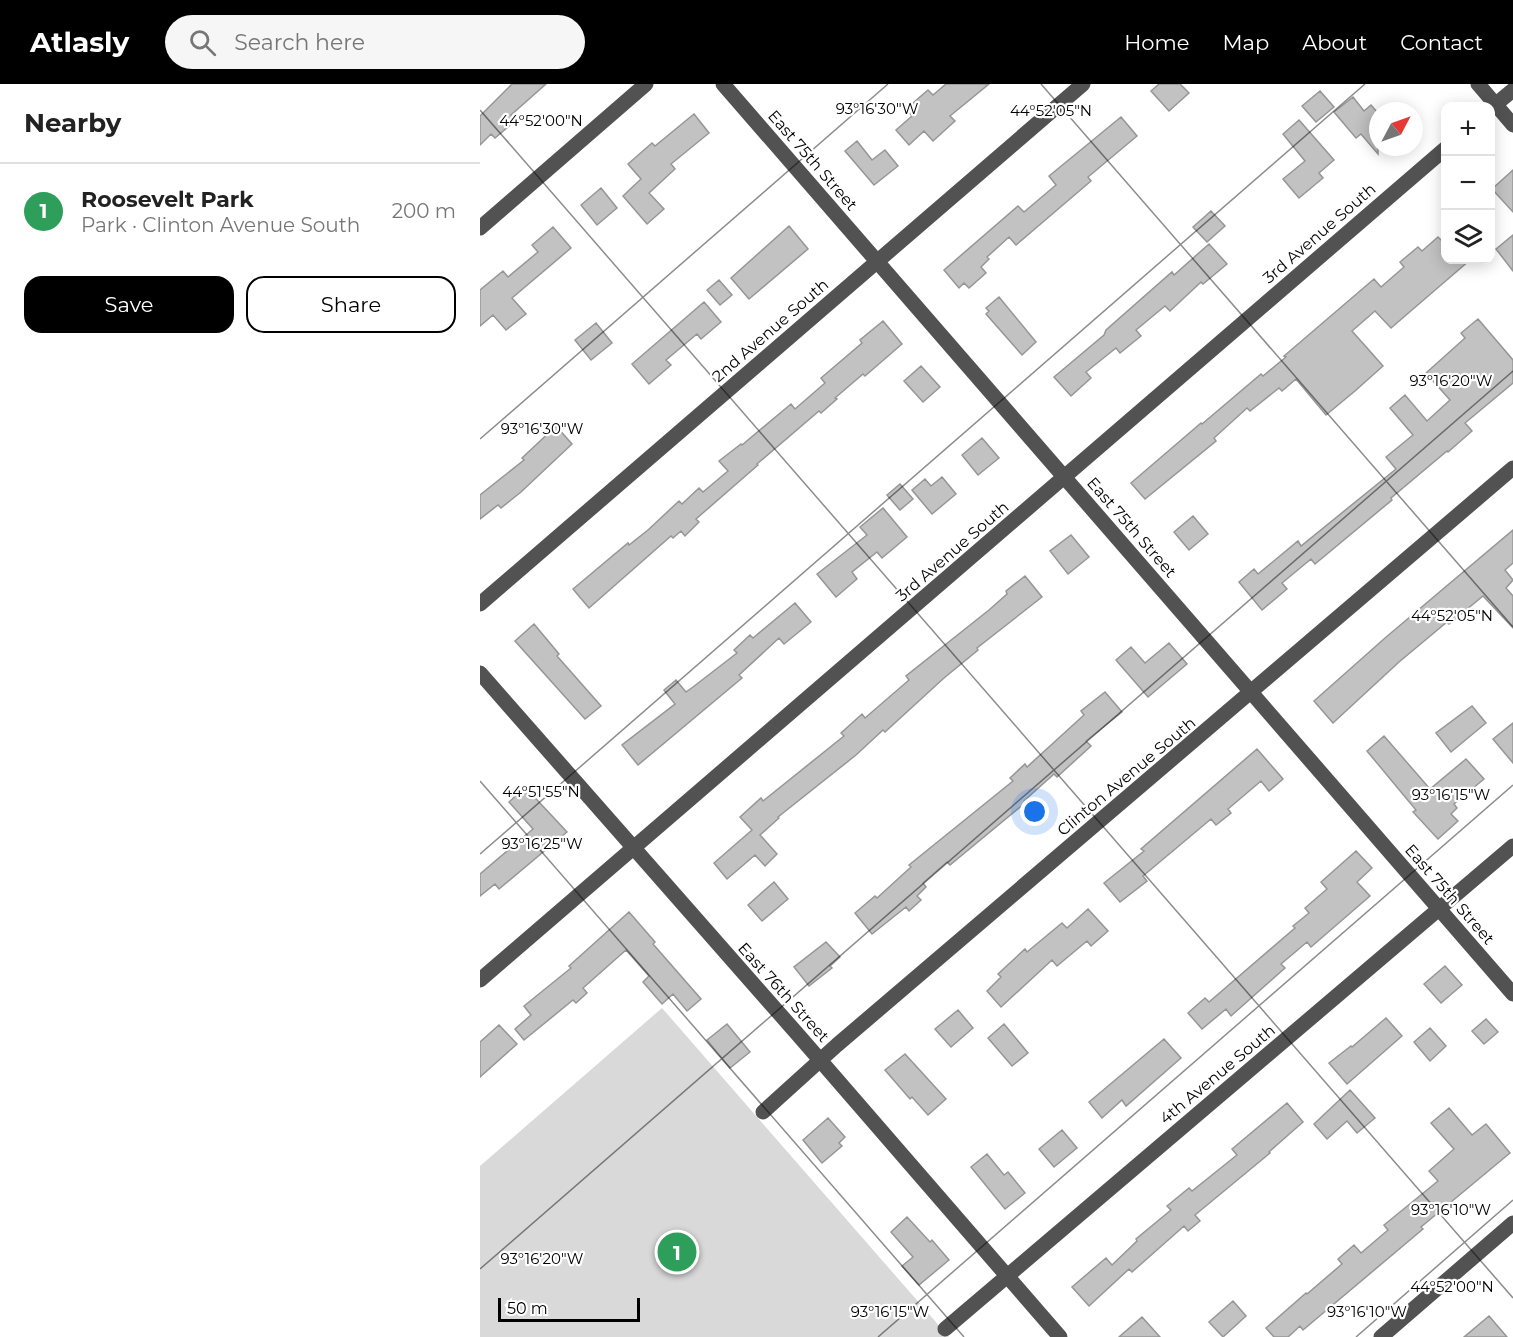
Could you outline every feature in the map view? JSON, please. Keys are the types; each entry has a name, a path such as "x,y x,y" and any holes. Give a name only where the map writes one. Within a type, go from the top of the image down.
{"street":[{"path":"480,228 646,84"},
{"name":"East 75th Street","path":"723,84 1513,994"},
{"name":"2nd Avenue South","path":"480,604 1083,84"},
{"path":"1478,84 1490,102"},
{"path":"1495,105 1513,90"},
{"path":"1495,109 1513,125"},
{"name":"3rd Avenue South","path":"480,980 1441,152"},
{"name":"Clinton Avenue South","path":"763,1112 820,1060 1513,468"},
{"name":"East 76th Street","path":"480,673 1060,1337"},
{"name":"4th Avenue South","path":"945,1329 1513,846"},
{"path":"1381,1337 1513,1223"}],"shaded area":[{"path":"662,1008 949,1337 480,1337 480,1166"}],"building":[{"path":"512,84 546,84 511,115 516,120 495,138 491,134 480,145 480,116"},
{"path":"946,84 989,84 950,116 955,121 933,141 924,131 909,145 896,130 912,116 906,109 928,90 933,95"},
{"path":"1159,84 1180,84 1189,93 1169,111 1151,91"},
{"path":"1320,91 1334,107 1316,122 1302,106"},
{"path":"1353,97 1364,111 1369,107 1369,143 1361,134 1356,138 1334,112"},
{"path":"694,114 709,133 671,164 675,169 649,193 664,209 647,224 623,196 641,179 628,164 652,143 655,146"},
{"path":"1121,117 1137,136 1088,177 1091,181 1016,245 1009,237 987,257 989,259 981,267 986,273 969,288 964,283 959,288 944,270 1018,206 1024,212 1056,185 1049,176"},
{"path":"1299,120 1334,160 1319,173 1323,178 1299,198 1283,179 1305,161 1283,134"},
{"path":"857,141 872,160 885,150 898,166 874,185 845,151"},
{"path":"1513,170 1513,212 1495,192 1495,186"},
{"path":"601,188 617,208 597,225 581,205"},
{"path":"1211,211 1225,226 1207,242 1193,227"},
{"path":"789,226 808,249 749,299 731,278"},
{"path":"553,227 571,248 512,298 526,314 506,330 493,315 480,326 480,290 503,271 508,277 538,252 532,245"},
{"path":"1513,235 1513,271 1496,249"},
{"path":"1438,237 1441,240 1441,264 1465,264 1391,328 1375,311 1352,331 1383,366 1326,415 1296,379 1282,391 1279,388 1250,411 1247,408 1214,438 1216,441 1145,499 1131,483 1261,374 1263,376 1286,357 1284,356 1374,279 1381,287 1404,267 1400,262 1418,247 1422,251"},
{"path":"1209,244 1227,264 1203,284 1201,282 1170,311 1165,306 1136,330 1141,336 1120,353 1116,348 1086,372 1091,378 1071,396 1054,377 1104,335 1106,330 1172,272 1174,275"},
{"path":"719,280 732,295 720,305 707,290"},
{"path":"999,297 1036,342 1022,355 986,314 989,311 986,308"},
{"path":"704,302 721,322 701,339 697,334 666,360 671,365 649,384 632,364"},
{"path":"1478,319 1513,360 1513,383 1465,423 1472,431 1315,564 1311,559 1282,583 1287,589 1262,610 1239,582 1254,569 1258,574 1298,541 1301,546 1396,469 1386,457 1413,435 1390,408 1405,395 1427,421 1450,400 1426,373 1465,338 1461,333"},
{"path":"883,321 902,344 757,464 696,519 699,522 685,536 681,531 673,538 671,536 589,608 573,589 628,543 629,545 648,530 679,501 682,504 699,488 703,492 728,471 719,461 791,404 795,409 825,383 821,378 862,343 860,340"},
{"path":"596,323 612,343 591,360 575,340"},
{"path":"921,366 940,387 923,402 904,381"},
{"path":"556,426 572,444 521,492 501,508 498,505 480,519 480,495 524,460 522,458"},
{"path":"982,438 999,458 978,475 962,455"},
{"path":"942,477 956,494 932,514 912,490 925,479 931,486"},
{"path":"900,484 913,499 900,510 887,495"},
{"path":"883,508 907,537 882,558 877,552 852,572 857,579 836,597 817,574 867,535 860,527"},
{"path":"1193,516 1208,534 1189,550 1174,532"},
{"path":"1513,530 1513,563 1505,570 1513,580 1506,588 1513,596 1513,628 1483,596 1399,662 1333,723 1314,701"},
{"path":"1071,535 1089,557 1068,574 1050,551"},
{"path":"1025,576 1042,597 977,648 978,650 885,732 883,730 856,755 778,817 760,835 777,854 765,866 755,855 727,879 714,863 752,830 740,817 761,798 763,801 844,736 841,733 862,714 865,718 909,680 906,676 989,610 1007,594 1006,591"},
{"path":"795,603 811,622 784,644 779,638 739,675 742,678 638,765 622,745 675,704 664,690 676,680 686,692 737,653 734,650 750,635 753,638"},
{"path":"534,624 559,654 557,656 601,706 585,719 515,641"},
{"path":"1169,643 1187,664 1148,697 1116,660 1131,647 1145,663"},
{"path":"1105,692 1122,712 1086,741 1091,746 1057,777 1054,774 1024,801 1025,803 950,865 947,862 923,883 926,887 917,896 921,900 909,911 906,907 872,934 855,913 875,896 877,898 911,867 909,865 1013,781 1010,778 1025,764 1027,767 1084,715 1081,711"},
{"path":"1472,706 1486,723 1451,752 1436,733"},
{"path":"1513,723 1513,763 1493,739"},
{"path":"1384,736 1430,789 1466,759 1484,779 1454,804 1457,808 1451,814 1458,821 1438,839 1413,812 1416,810 1367,751"},
{"path":"1257,749 1283,779 1269,791 1261,781 1228,809 1231,813 1216,825 1211,819 1143,876 1147,881 1120,902 1104,883 1144,851 1141,849"},
{"path":"525,787 567,832 499,889 495,884 480,896 480,874 533,829 509,802"},
{"path":"1356,851 1372,868 1357,882 1370,896 1311,947 1307,942 1281,964 1285,968 1231,1016 1226,1009 1202,1029 1188,1013 1205,998 1209,1002 1295,928 1293,926 1309,913 1305,908 1327,889 1321,882"},
{"path":"774,882 788,899 762,921 748,905"},
{"path":"1088,909 1108,931 1091,946 1087,941 1057,966 1052,960 1001,1007 987,991 1001,977 998,974 1025,949 1027,952 1062,923 1067,928"},
{"path":"629,912 655,942 653,944 701,999 687,1011 673,994 662,1004 643,982 649,976 626,950 583,988 587,993 576,1003 573,1000 524,1040 515,1029 531,1015 524,1006 571,968 569,966"},
{"path":"826,942 840,957 830,966 832,968 809,986 794,967"},
{"path":"1445,966 1462,985 1441,1003 1424,984"},
{"path":"958,1010 973,1028 951,1047 935,1029"},
{"path":"1386,1018 1402,1036 1347,1084 1329,1063"},
{"path":"1486,1019 1498,1032 1484,1044 1472,1031"},
{"path":"727,1024 750,1052 730,1068 707,1040"},
{"path":"1004,1024 1028,1053 1012,1066 988,1038"},
{"path":"499,1025 517,1044 480,1077 480,1042"},
{"path":"1430,1028 1446,1046 1430,1061 1414,1042"},
{"path":"1164,1039 1181,1058 1126,1106 1122,1100 1102,1118 1089,1102"},
{"path":"905,1054 946,1099 928,1115 912,1097 910,1099 885,1070"},
{"path":"1350,1090 1375,1118 1357,1133 1347,1121 1327,1139 1314,1124"},
{"path":"1287,1103 1303,1122 1270,1153 1195,1215 1200,1221 1188,1231 1184,1226 1132,1272 1129,1269 1089,1306 1072,1287 1106,1258 1112,1265 1137,1241 1136,1239 1171,1210 1167,1206 1189,1188 1192,1191 1237,1155 1232,1149"},
{"path":"1449,1108 1472,1135 1486,1124 1510,1153 1303,1330 1300,1326 1288,1337 1274,1337 1266,1328 1342,1264 1338,1259 1354,1245 1361,1253 1388,1230 1384,1225 1438,1181 1429,1171 1454,1149 1431,1123"},
{"path":"828,1118 845,1137 839,1143 842,1146 822,1163 803,1140"},
{"path":"1062,1130 1077,1148 1054,1167 1039,1149"},
{"path":"987,1154 1004,1175 1008,1172 1025,1193 1005,1209 971,1167"},
{"path":"907,1217 930,1242 932,1240 949,1260 919,1285 902,1266 913,1257 891,1232"},
{"path":"1233,1301 1246,1316 1223,1337 1209,1322"},
{"path":"1489,1316 1507,1337 1464,1337"},
{"path":"1142,1317 1160,1337 1119,1337"}],"place":[{"name":"Roosevelt Park","path":"677,1252"}]}
